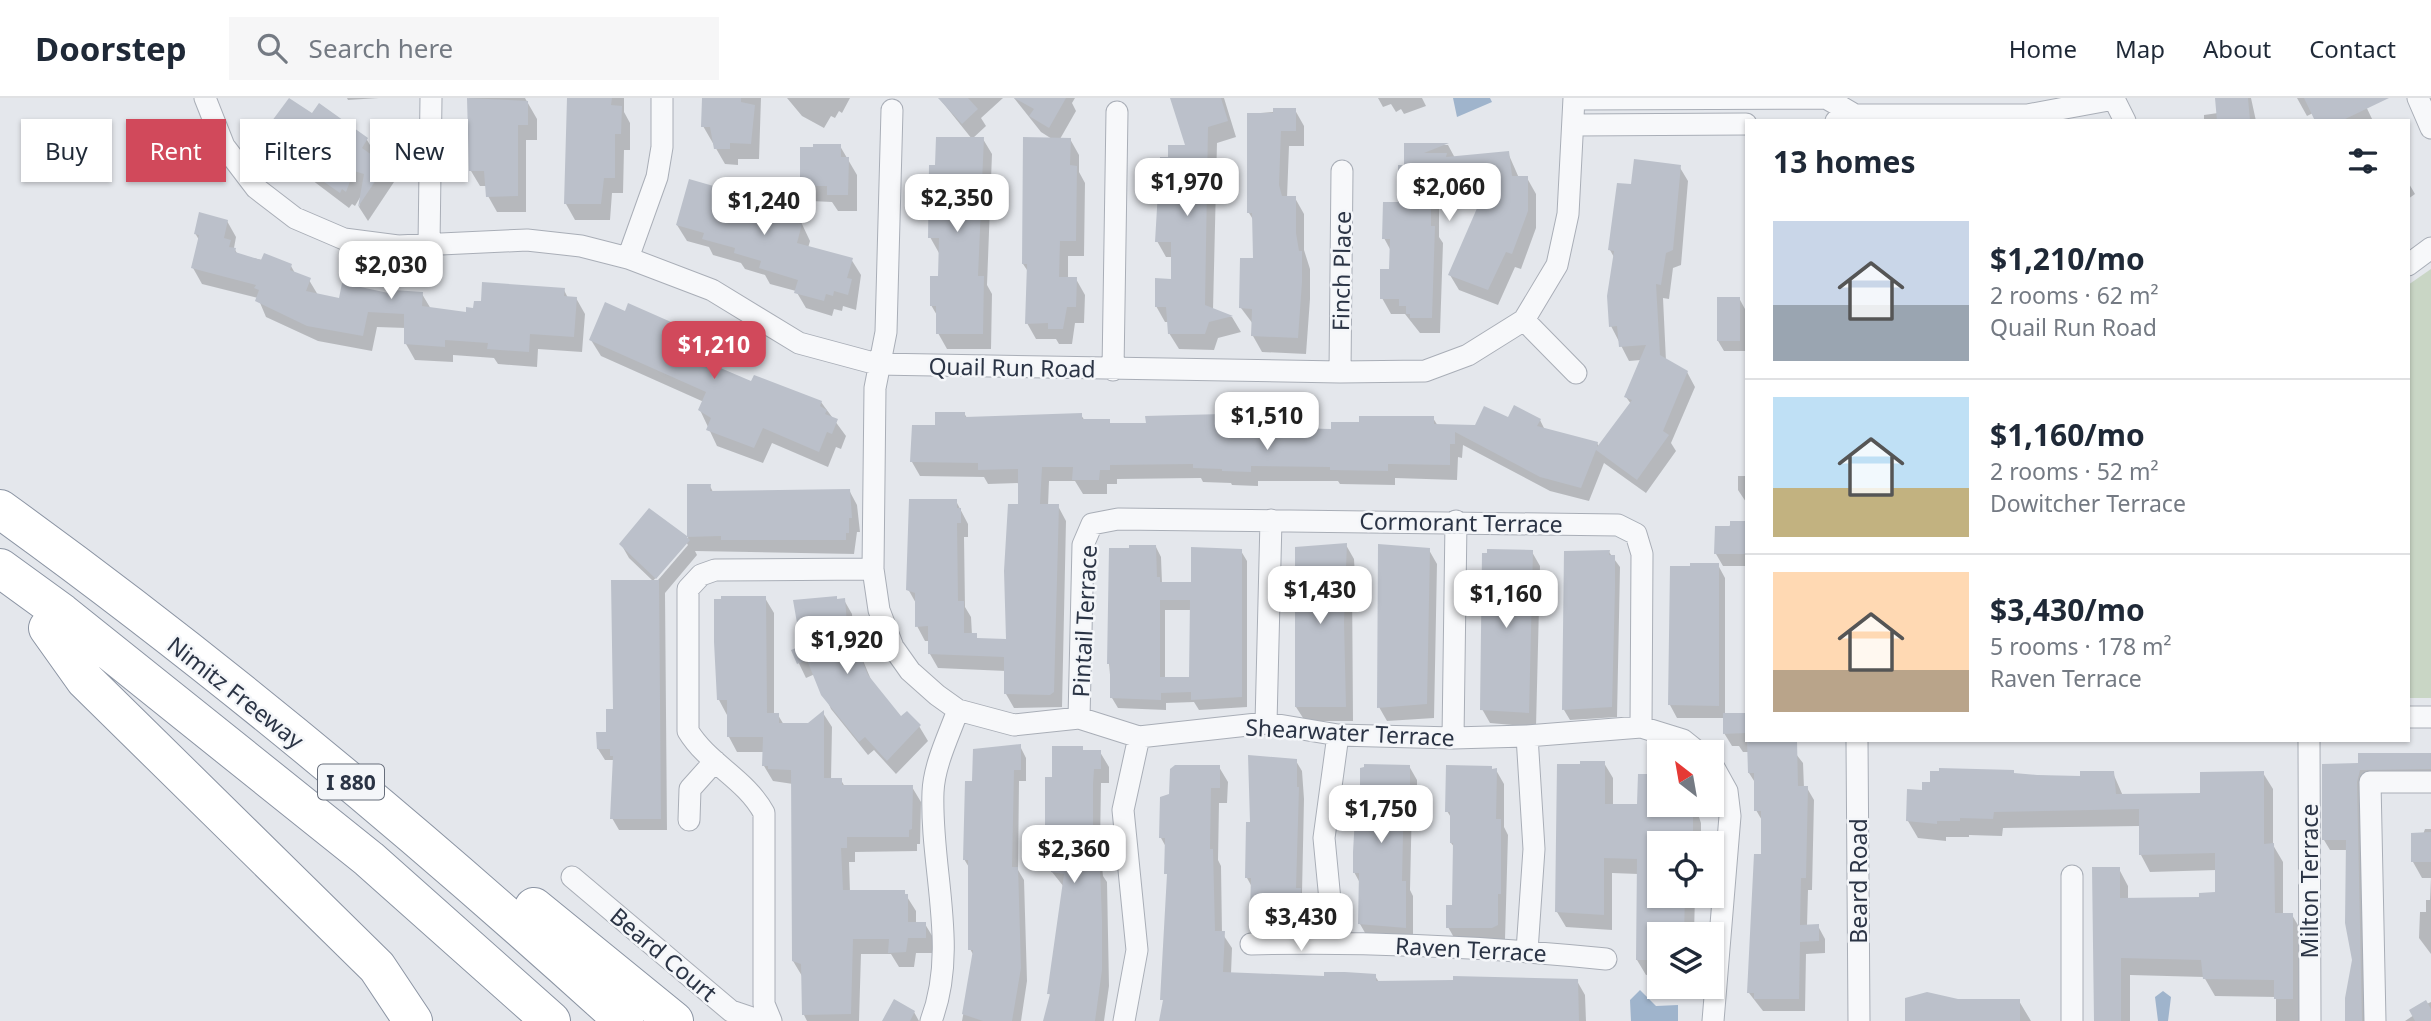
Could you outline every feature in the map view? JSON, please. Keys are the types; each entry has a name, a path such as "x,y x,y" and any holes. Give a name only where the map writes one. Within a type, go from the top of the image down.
{"highway":[{"name":"Nimitz Freeway","path":"0,509 66,557 402,823 624,1021"},
{"name":"I 880","path":"0,568 55,621 522,1021"},
{"name":"I 880","path":"0,594 55,621 369,859 551,1021"},
{"path":"55,621 85,680 377,967 412,1021"},
{"path":"402,823 457,844 674,1021"}],"street":[{"name":"Quail Run Road","path":"205,98 217,132 232,160 256,188 288,213 344,239 379,245 491,241 556,242 628,258 712,290 799,343 877,364 1340,372 1425,371 1468,355 1524,320 1557,265 1568,214 1575,125 1574,99"},
{"path":"429,245 431,98"},
{"path":"628,258 657,177 662,147 662,98"},
{"path":"1574,99 1826,98 1850,114 2027,115 2113,99 2124,119"},
{"path":"2418,98 2431,128"},
{"name":"Shearwater Terrace","path":"892,110 886,332 877,364 873,569 878,610 893,646 910,671 958,710 1014,725 1079,718 1139,737 1266,723 1338,735 1453,738 1527,736 1642,727 1683,740"},
{"path":"1113,370 1117,112"},
{"path":"1575,125 1745,124"},
{"name":"Finch Place","path":"1340,372 1342,171"},
{"path":"2410,264 2431,248"},
{"path":"1524,320 1576,373"},
{"name":"Cormorant Terrace","path":"1092,524 1118,519 1618,525 1636,534 1642,554 1642,727"},
{"path":"1266,723 1271,520"},
{"path":"1453,738 1456,521"},
{"name":"Pintail Terrace","path":"1079,718 1083,545 1092,524"},
{"path":"771,1021 764,1004 764,813 755,795 698,748 688,731 688,589 701,575 715,570 873,569"},
{"path":"932,1021 944,950 935,862 933,789 958,710"},
{"path":"2410,717 2431,717"},
{"path":"1334,942 1324,838 1338,735"},
{"path":"1527,736 1534,849 1527,951"},
{"path":"1124,1021 1137,950 1123,810 1139,737"},
{"name":"Beard Road","path":"1857,742 1858,1021"},
{"name":"Milton Terrace","path":"2309,742 2310,1021"},
{"path":"689,820 690,789 715,761"},
{"path":"2375,1021 2370,782 2431,782"},
{"path":"1713,1021 1730,816 1724,786"},
{"path":"2072,876 2072,1021"},
{"name":"Beard Court","path":"572,877 731,1011 761,1021"},
{"name":"Raven Terrace","path":"1251,944 1334,942 1527,951 1606,959"}],"green space":[{"path":"2431,269 2431,698 2410,698 2410,284"}],"water":[{"path":"1453,98 1490,98 1492,102 1457,117"},
{"path":"1640,990 1656,1006 1678,1005 1678,1021 1631,1021 1630,1000"},
{"path":"2163,991 2171,997 2168,1021 2158,1021 2155,997"}],"building":[{"path":"289,98 312,113 319,103 341,119 273,119"},
{"path":"467,98 528,101 528,125 518,125 518,196 486,197 484,171 469,171"},
{"path":"567,98 612,98 611,105 622,106 621,134 615,134 615,178 604,178 601,204 564,204"},
{"path":"702,98 741,98 741,102 755,105 751,144 730,143 730,149 714,149 710,127 701,127"},
{"path":"938,98 968,98 978,109 962,124"},
{"path":"1014,98 1066,98 1049,128 1029,116 1034,109"},
{"path":"1170,98 1221,98 1228,121 1208,127 1205,305 1233,316 1209,322 1205,334 1168,334 1166,307 1155,307 1155,278 1171,279 1171,242 1155,242 1160,157 1168,157 1168,145 1185,145"},
{"path":"2215,98 2248,98 2250,119 2217,119"},
{"path":"2304,98 2389,98 2345,119 2314,119"},
{"path":"1273,108 1296,108 1296,131 1281,131 1279,185 1282,196 1296,196 1296,233 1299,251 1302,251 1298,338 1251,336 1252,309 1239,308 1240,258 1253,258 1252,213 1247,213 1247,113 1273,113"},
{"path":"356,129 368,138 362,148 370,154 370,182 375,182 358,207 364,174 356,172"},
{"path":"936,137 984,137 978,276 984,276 983,334 936,334 936,306 930,306 930,276 938,276 939,238 928,238 929,165 935,165"},
{"path":"1023,137 1071,138 1070,165 1077,166 1076,241 1060,241 1059,277 1077,277 1076,307 1067,307 1063,329 1048,329 1048,323 1025,324 1027,264 1022,264"},
{"path":"1404,143 1449,143 1424,153 1447,153 1446,157 1509,151 1512,176 1528,176 1528,211 1512,254 1506,252 1488,290 1448,275 1478,206 1478,179 1446,179 1442,191 1431,191 1431,226 1435,226 1432,318 1410,318 1410,314 1406,314 1406,306 1399,306 1399,299 1380,299 1380,269 1389,269 1390,239 1382,239 1383,202 1398,202 1398,165 1404,165"},
{"path":"813,144 841,144 841,157 849,157 848,195 827,195 827,186 800,186 800,147 813,147"},
{"path":"1634,159 1681,165 1673,250 1666,253 1661,285 1656,284 1660,355 1688,371 1663,431 1669,435 1637,480 1596,450 1581,488 1540,477 1455,432 1455,444 1450,444 1450,465 1388,464 1388,471 1251,466 1251,472 1193,468 1193,464 1110,465 1110,470 1100,470 1099,480 1072,480 1073,467 1042,467 1040,504 1059,504 1054,692 1050,695 1004,694 1004,657 928,654 928,626 915,627 915,593 906,590 909,499 957,499 957,508 961,508 961,523 957,523 958,601 964,601 964,633 977,633 977,638 1006,639 1004,571 1008,504 1018,504 1018,469 978,470 978,463 910,462 912,425 935,425 935,412 965,412 965,417 1082,413 1082,419 1110,419 1110,423 1146,423 1145,416 1223,414 1222,422 1264,422 1264,416 1292,416 1293,428 1331,429 1331,422 1359,422 1359,416 1434,416 1434,424 1475,425 1484,406 1508,417 1514,405 1541,419 1537,426 1598,442 1597,447 1632,400 1624,397 1646,345 1619,347 1617,326 1609,327 1607,296 1614,251 1608,250 1617,183 1631,184"},
{"path":"689,179 759,199 760,194 794,203 790,220 802,224 797,243 853,258 847,278 852,279 848,295 834,291 833,296 826,294 824,301 794,293 798,280 759,268 761,261 734,253 735,248 702,239 704,233 676,225"},
{"path":"324,182 350,182 346,192 342,189 340,193"},
{"path":"199,212 228,220 224,238 231,240 229,247 236,248 235,252 261,260 264,253 292,264 290,270 311,278 306,291 339,298 342,283 393,294 393,290 423,292 422,306 466,312 466,307 473,308 474,301 481,301 482,282 565,288 564,296 577,297 574,337 530,334 529,352 487,349 488,343 445,340 445,347 404,344 404,314 368,312 363,336 307,326 255,301 259,290 254,288 256,285 191,268 199,235 194,234"},
{"path":"1717,297 1740,297 1740,341 1717,341"},
{"path":"605,302 625,311 628,303 696,333 692,343 715,356 711,364 751,381 754,375 822,401 820,406 827,410 825,414 838,419 832,434 827,432 819,452 763,428 754,448 706,430 711,418 698,410 706,392 589,340"},
{"path":"687,484 711,484 710,491 850,489 852,518 849,518 849,533 846,533 846,540 721,540 721,536 687,537 690,540 656,579 619,544 649,508 687,536"},
{"path":"1730,521 1745,521 1745,554 1714,554 1715,526 1730,526"},
{"path":"1347,543 1344,622 1346,707 1295,707 1295,547"},
{"path":"1378,544 1430,548 1427,704 1377,708"},
{"path":"1129,545 1156,545 1157,577 1160,577 1160,582 1191,582 1191,547 1242,549 1242,697 1191,700 1191,692 1161,693 1161,700 1110,698 1110,664 1107,664 1109,548 1129,548","holes":["1160,600 1190,600 1189,677 1160,677"]},
{"path":"1487,549 1533,550 1529,713 1480,710 1482,553 1487,553"},
{"path":"1610,550 1609,555 1615,555 1612,707 1562,710 1564,551"},
{"path":"1690,563 1719,563 1719,706 1668,705 1670,566 1690,566"},
{"path":"611,580 659,580 661,819 610,819 613,756 610,756 610,749 597,749 596,732 606,732 606,709 613,709"},
{"path":"721,596 766,596 767,713 779,713 779,723 808,723 824,710 824,778 842,778 842,785 913,785 912,829 909,830 909,837 847,837 847,848 841,848 843,890 905,890 905,894 908,894 908,922 926,922 926,938 908,938 906,952 888,953 889,939 853,939 851,1014 802,1015 801,964 792,961 791,770 768,769 768,766 762,766 763,737 727,737 727,700 717,700 714,642 714,599 721,599"},
{"path":"837,596 837,599 845,598 847,624 868,675 901,716 907,711 921,725 887,761 865,737 859,742 821,695 807,660 797,664 791,650 801,646 793,600"},
{"path":"1723,713 1745,713 1745,733 1723,734"},
{"path":"1747,742 1797,742 1798,786 1808,786 1806,878 1801,878 1800,925 1819,924 1819,941 1800,942 1799,999 1754,999 1754,993 1747,993 1754,854 1761,854 1761,811 1754,811 1754,773 1748,773"},
{"path":"1021,744 1021,770 1014,770 1012,867 1018,867 1021,968 1012,1021 983,1021 962,1014 973,950 968,950 968,860 963,860 965,781 972,781 973,749"},
{"path":"1052,746 1083,746 1083,750 1101,750 1101,769 1094,769 1093,784 1093,836 1096,836 1096,866 1100,866 1102,920 1102,970 1095,1021 1043,1021 1050,994 1047,994 1064,874 1051,872 1051,856 1045,856 1045,777 1052,777"},
{"path":"2358,753 2431,753 2431,769 2360,770 2357,782 2362,1021 2345,1021 2345,998 2352,960 2345,923 2346,840 2322,840 2322,764 2358,763"},
{"path":"1248,755 1297,759 1299,787 1296,888 1301,888 1300,909 1297,911 1250,912 1251,878 1245,878 1246,822 1250,822"},
{"path":"1580,761 1605,761 1605,804 1637,804 1638,774 1647,774 1647,817 1693,817 1693,831 1647,831 1647,908 1685,908 1684,922 1647,922 1647,960 1636,960 1637,859 1604,858 1604,915 1555,912 1557,764 1580,764"},
{"path":"1364,764 1410,765 1410,788 1404,788 1402,881 1406,881 1406,928 1358,924 1359,873 1353,873 1353,852 1356,799 1360,799 1360,768 1364,767"},
{"path":"1175,765 1220,765 1220,788 1211,788 1210,849 1213,849 1215,931 1225,931 1223,972 1324,976 1324,972 1345,972 1376,974 1376,981 1453,980 1453,976 1578,979 1579,1021 1159,1021 1163,1000 1160,1000 1167,874 1164,874 1165,838 1159,838 1160,797 1169,794 1170,769"},
{"path":"1446,765 1497,768 1496,819 1501,819 1501,894 1498,894 1498,925 1492,928 1446,928 1446,905 1452,905 1453,843 1450,843 1450,812 1445,812"},
{"path":"1939,768 2014,770 2014,773 2080,776 2080,771 2114,771 2116,794 2200,793 2200,772 2264,771 2264,844 2274,843 2275,913 2293,913 2293,999 2274,999 2274,980 2203,979 2201,960 2121,958 2121,1021 2094,1021 2092,867 2120,867 2120,898 2199,897 2199,893 2215,892 2215,853 2139,855 2139,809 1994,812 1993,819 1960,818 1960,821 1937,821 1937,824 1906,821 1907,789 1922,790 1922,782 1930,782 1930,771 1939,771"},
{"path":"2431,832 2431,862 2411,862 2411,833"},
{"path":"1927,992 1958,999 2020,999 2020,1021 1905,1021 1905,998"},
{"path":"894,999 915,1011 910,1021 882,1021"},
{"path":"2426,1000 2431,1009 2431,1021 2415,1021 2409,1010"}]}
